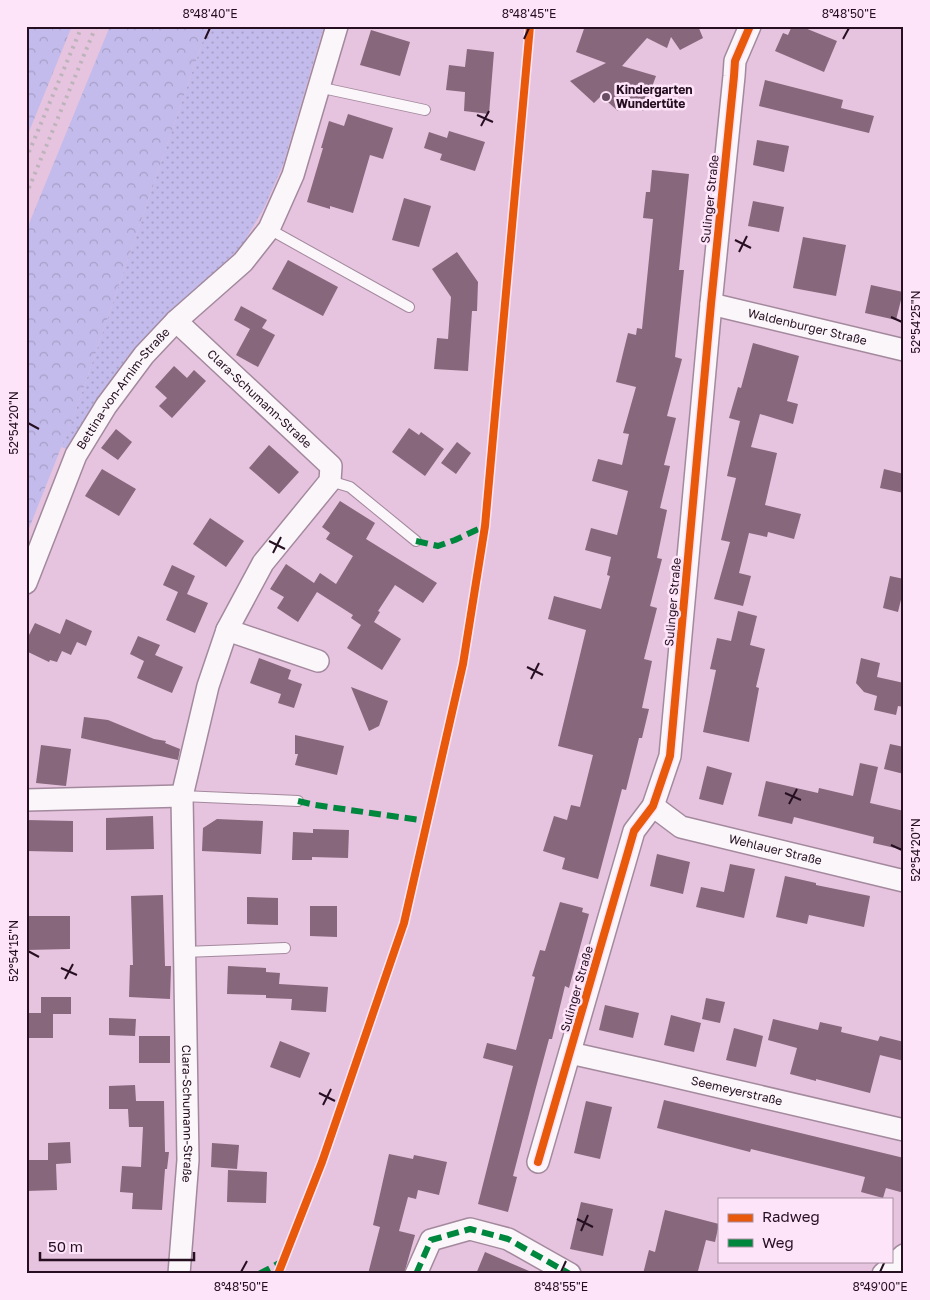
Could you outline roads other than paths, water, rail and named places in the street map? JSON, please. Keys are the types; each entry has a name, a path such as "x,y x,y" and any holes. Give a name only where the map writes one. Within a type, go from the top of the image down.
{"street":[{"name":"Bettina-von-Arnim-Straße","path":"26,583 76,456 106,406 144,355 176,321 244,262 269,229 293,175 337,26"},
{"name":"Sulinger Straße","path":"538,1162 634,831 653,806 670,756 735,61 750,26"},
{"name":"Waldenburger Straße","path":"711,304 904,350"},
{"name":"Clara-Schumann-Straße","path":"176,321 331,466 330,481 263,563 227,630 208,686 182,796 188,1160 179,1274"},
{"path":"227,630 318,661"},
{"path":"26,800 182,796"},
{"name":"Wehlauer Straße","path":"653,806 681,827 904,881"},
{"name":"Seemeyerstraße","path":"570,1054 904,1130"},
{"path":"416,1274 431,1240 470,1229 508,1239 570,1274"},
{"path":"883,1274 904,1255"}],"lane":[{"path":"318,87 425,110"},
{"path":"269,229 409,307"},
{"path":"330,481 350,487 416,541"},
{"path":"182,796 298,801"},
{"path":"184,952 285,948"}],"railway":[{"path":"26,159 82,26"},
{"path":"26,195 96,26"}],"place":[{"name":"Kindergarten Wundertüte","path":"606,97"}]}
